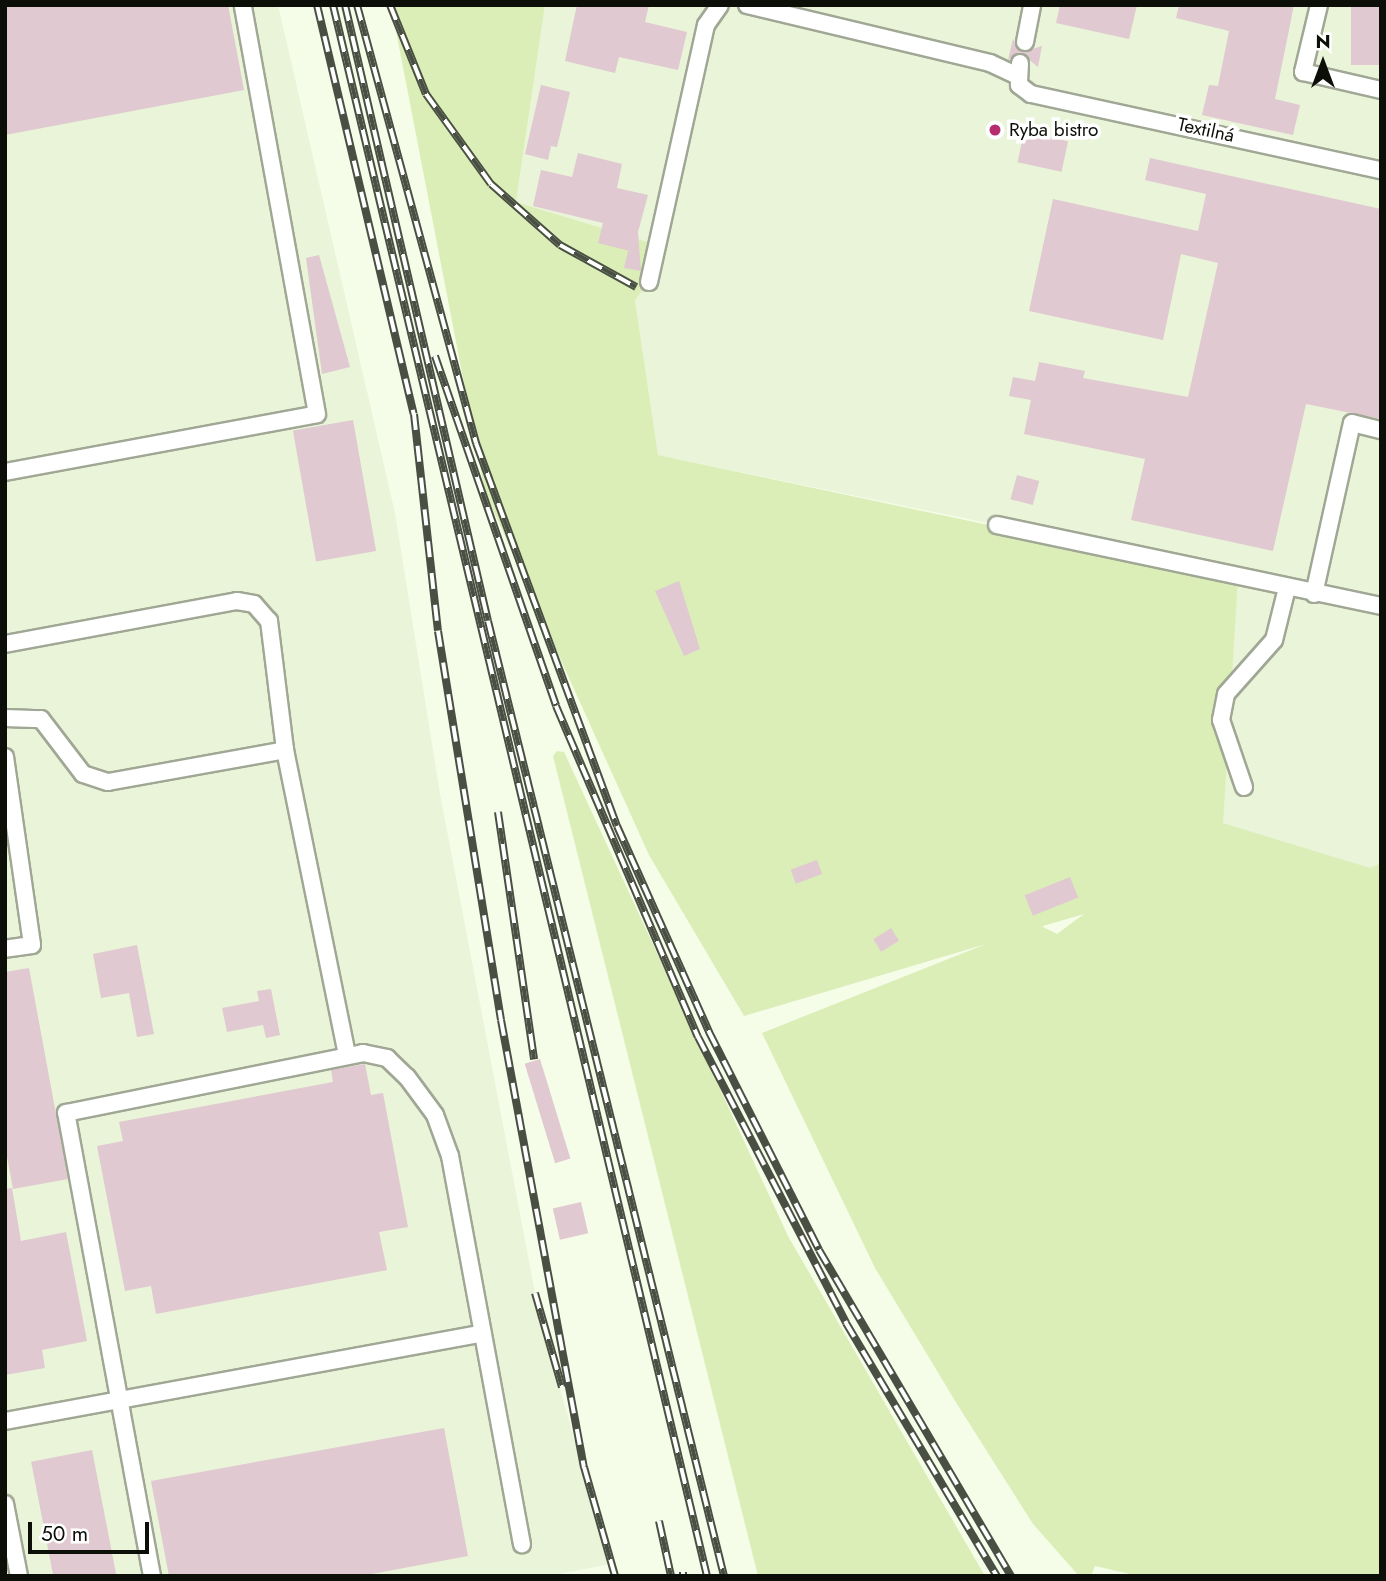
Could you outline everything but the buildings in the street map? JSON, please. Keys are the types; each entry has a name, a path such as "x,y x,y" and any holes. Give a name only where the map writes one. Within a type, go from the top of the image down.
{"lane":[{"path":"5,472 317,414 243,5"},
{"path":"649,282 706,25 720,5"},
{"name":"Textilná","path":"747,5 1018,69 1031,94 1381,170"},
{"path":"1025,42 1032,5"},
{"path":"1319,5 1303,72 1381,90"},
{"path":"1314,594 1352,423 1381,430"},
{"path":"997,525 1381,606"},
{"path":"1244,787 1221,720 1226,694 1273,640 1287,588"},
{"path":"5,643 237,601 254,604 269,621 275,642 285,750 347,1055"},
{"path":"5,718 41,719 83,774 108,782 285,750"},
{"path":"5,757 32,945 5,949"},
{"path":"152,1576 66,1113 347,1055 387,1058 435,1115 450,1156 480,1334 522,1544"},
{"path":"5,1421 480,1334"},
{"path":"5,1503 19,1576"}],"shaded area":[{"path":"5,5 278,5 395,513 440,794 540,1319 610,1564 549,1576 5,1576"},
{"path":"545,5 1381,5 1381,908 1220,873 997,525 658,455 635,300 649,282 516,202"}],"green space":[{"path":"391,5 545,5 516,202 657,245 649,282 635,300 658,455 1238,578 1223,823 1370,868 1381,863 1381,1576 1139,1576 1095,1566 1091,1576 1079,1576 1033,1524 875,1268 762,1033 986,944 744,1016 649,855 485,492","holes":["1084,914 1057,934 1043,926"]},
{"path":"557,751 564,752 788,1236 985,1576 758,1576 553,756"}],"railway":[{"path":"317,5 414,414 438,631 501,1020 584,1467 615,1576"},
{"path":"333,5 707,1576"},
{"path":"345,5 488,621 724,1576"},
{"path":"357,5 476,443 617,826 709,1032 819,1250 1011,1576"},
{"path":"390,5 426,94 491,184 560,245 636,287"},
{"path":"435,356 556,706 698,1037 846,1323 997,1576"},
{"path":"498,812 534,1059"},
{"path":"535,1293 562,1387"},
{"path":"659,1521 671,1576"}],"place":[{"name":"Ryba bistro","path":"995,130"}]}
